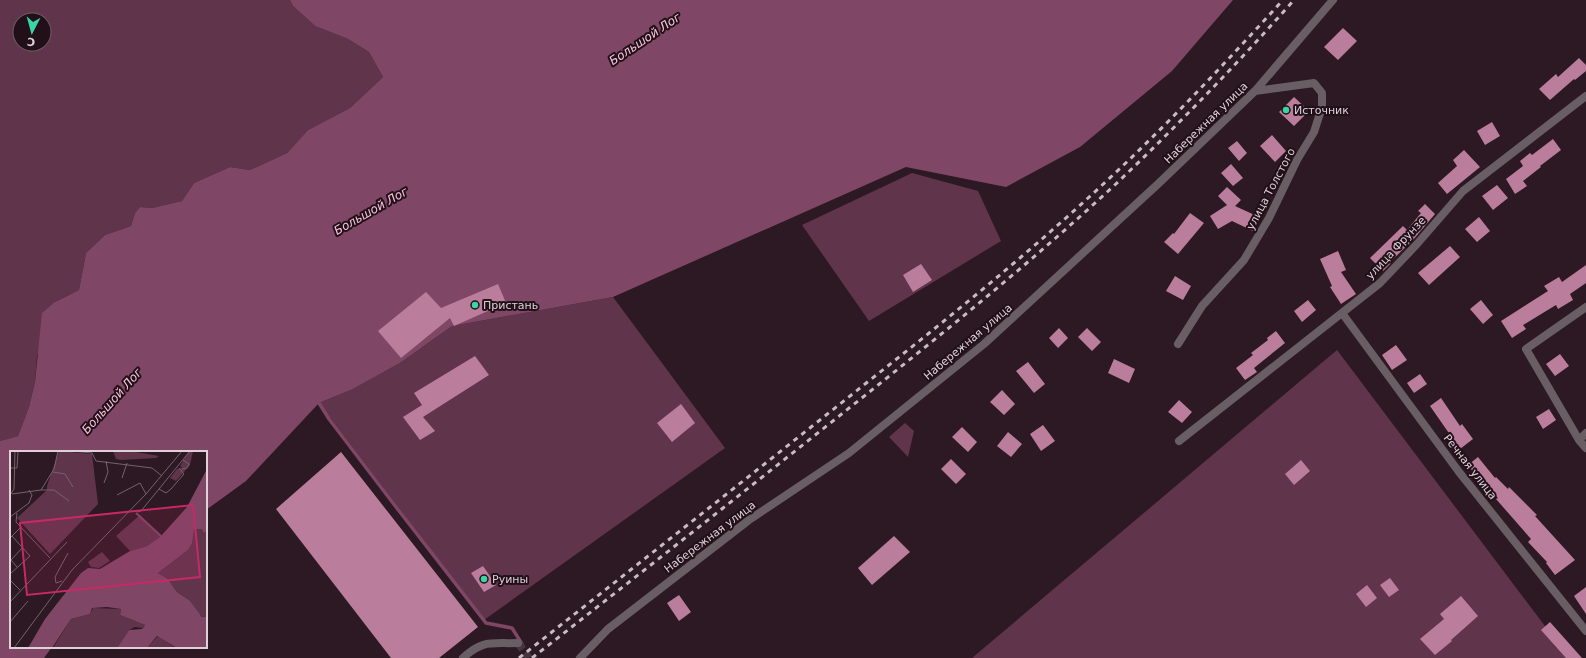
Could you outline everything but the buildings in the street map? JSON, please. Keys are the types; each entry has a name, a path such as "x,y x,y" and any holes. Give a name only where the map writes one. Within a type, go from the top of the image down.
{"street":[{"name":"Набережная улица","path":"580,658 608,629 749,520 849,453 984,344 1158,184 1256,91 1333,0"},
{"name":"улица Толстого","path":"1178,344 1202,306 1244,260 1269,218 1297,160 1314,132 1322,107 1322,92 1314,83 1256,91"},
{"name":"улица Фрунзе","path":"1179,441 1380,283 1417,244 1463,191 1586,96"},
{"path":"1586,307 1526,349 1579,440 1586,448"},
{"name":"Речная улица","path":"1342,313 1459,472 1583,620 1586,631"},
{"path":"1579,440 1586,433"},
{"path":"463,658 474,648 486,644 518,644"}],"shaded area":[{"path":"0,0 290,0 293,6 315,26 348,39 369,52 383,77 350,108 308,130 287,153 250,170 230,167 194,183 182,201 152,208 140,207 135,213 131,226 105,235 86,253 79,290 55,302 37,356 35,382 29,407 18,436 0,441"},
{"path":"912,173 978,191 1001,241 869,321 802,225"},
{"path":"613,297 725,448 484,620 319,403 353,389 400,363 452,326"},
{"path":"1337,350 1569,658 972,658"},
{"path":"905,423 914,431 908,457 889,437"}],"water":[{"name":"Большой Лог","path":"290,0 1233,0 1172,71 1080,147 1006,187 906,167 613,297 452,326 400,363 353,389 319,403 246,481 207,509 207,451 10,451 10,648 51,648 44,658 0,658 0,441 18,436 29,407 35,382 42,313 55,302 79,290 86,253 105,235 131,226 135,213 140,207 152,208 182,201 194,183 230,167 250,170 287,153 308,130 350,108 383,77 369,52 348,39 315,26 293,6"}],"waterway":[{"path":"319,403 329,419 486,623 512,628 522,644"}],"tunnel":[{"path":"518,643 529,658"}],"railway":[{"path":"519,658 897,359 1022,256 1113,175 1179,111 1283,0"},
{"path":"532,658 891,374 1055,239 1087,211 1163,138 1230,70 1294,0"}],"place":[{"name":"Источник","path":"1286,110"},
{"name":"Пристань","path":"475,305"},
{"name":"Руины","path":"484,579"}]}
